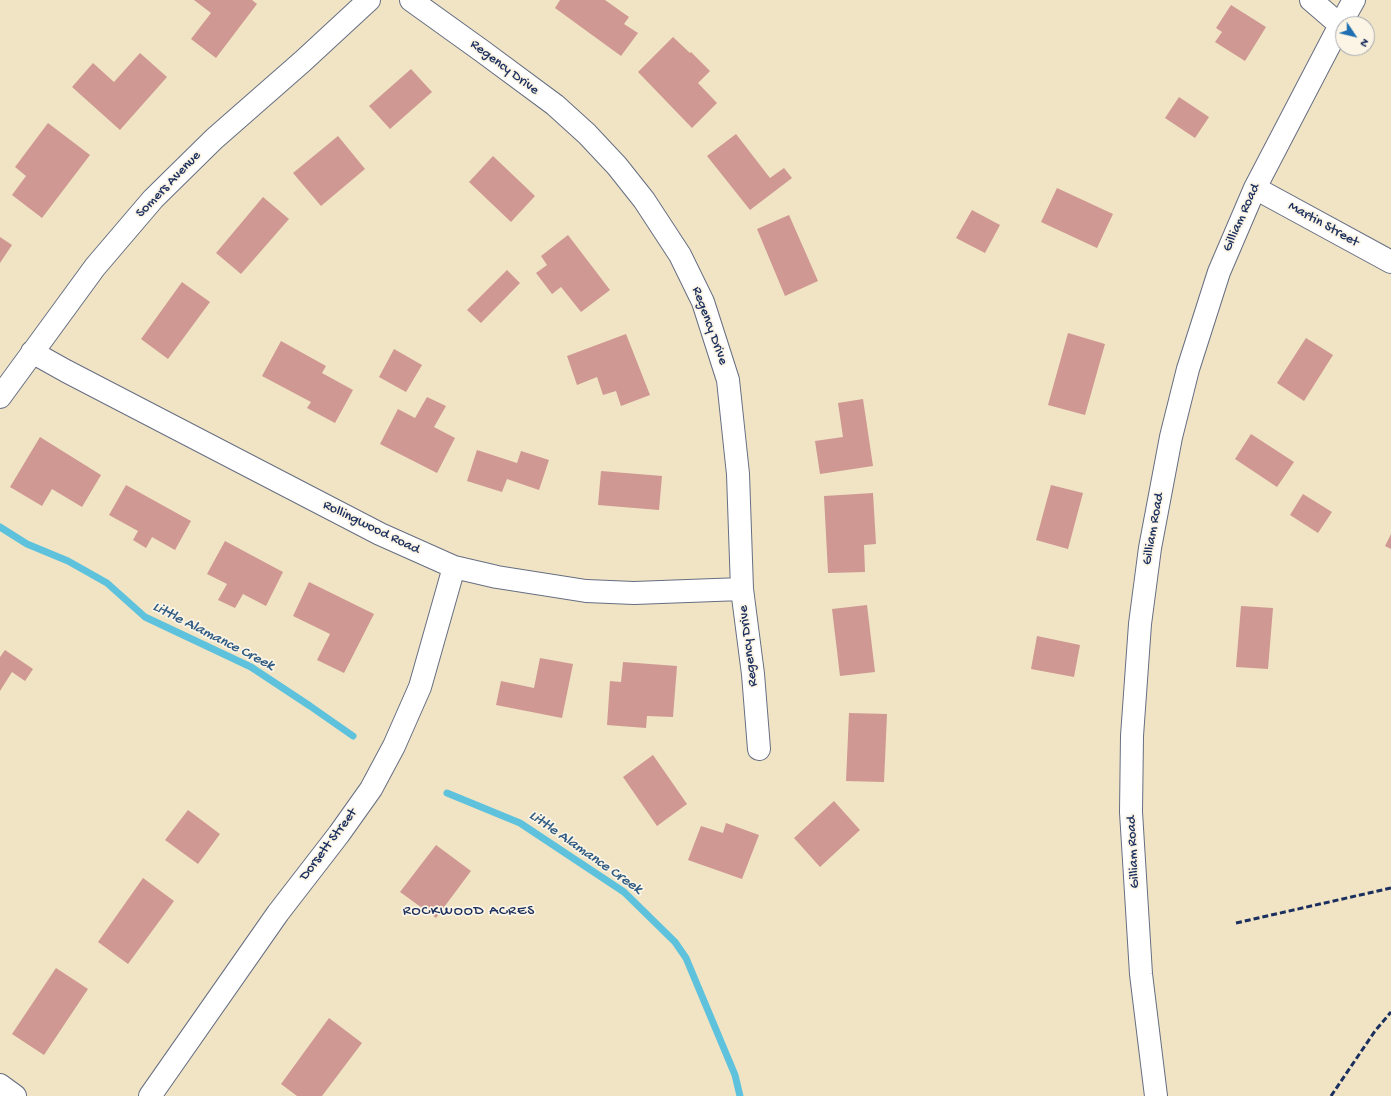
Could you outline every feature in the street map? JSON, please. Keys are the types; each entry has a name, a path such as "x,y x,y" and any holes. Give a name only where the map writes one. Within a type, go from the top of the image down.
{"street":[{"name":"Somers Avenue","path":"0,397 95,267 153,199 214,140 303,61 368,0"},
{"name":"Regency Drive","path":"410,0 555,105 587,134 617,166 644,200 680,255 703,302 728,380 738,474 742,589 753,674 758,749"},
{"path":"1311,0 1335,21"},
{"name":"Gilliam Road","path":"1345,16 1354,0"},
{"name":"Gilliam Road","path":"1156,1096 1141,974 1131,812 1132,736 1140,624 1150,548 1171,437 1188,369 1219,272 1255,188 1335,35"},
{"name":"Martin Street","path":"1255,188 1391,262"},
{"name":"Rollingwood Road","path":"32,352 73,375 380,534 454,567 497,577 586,591 634,593 742,589"},
{"name":"Dorsett Street","path":"150,1096 278,913 339,834 371,789 394,746 420,686 454,567"},
{"path":"0,1086 15,1096"}],"building":[{"path":"194,0 252,0 257,4 216,58 191,39 211,13"},
{"path":"560,0 605,0 629,17 624,24 638,33 621,56 555,8"},
{"path":"1231,5 1266,27 1245,61 1215,42 1222,32 1216,28"},
{"path":"673,37 710,71 698,83 717,103 692,128 638,72"},
{"path":"140,53 167,77 120,130 72,87 93,63 114,82"},
{"path":"411,69 432,92 390,129 369,106"},
{"path":"1179,97 1209,117 1195,138 1165,118"},
{"path":"48,123 90,155 42,218 12,195 26,176 15,167"},
{"path":"736,134 770,178 784,168 792,178 750,210 707,156"},
{"path":"338,136 365,169 321,206 293,173"},
{"path":"493,156 535,196 511,222 469,182"},
{"path":"1057,188 1113,214 1097,248 1041,222"},
{"path":"263,197 289,219 241,274 216,253"},
{"path":"972,210 1000,225 985,253 956,238"},
{"path":"789,215 818,281 785,296 757,229"},
{"path":"568,235 610,290 581,312 561,287 552,294 536,273 547,265 541,256"},
{"path":"0,237 12,245 0,263"},
{"path":"507,270 520,283 481,323 467,310"},
{"path":"182,282 210,302 168,359 141,339"},
{"path":"1068,333 1105,344 1085,415 1048,405"},
{"path":"626,334 650,395 621,406 616,391 603,395 597,377 577,385 567,356"},
{"path":"1306,338 1333,355 1304,401 1277,383"},
{"path":"281,341 326,366 322,373 353,390 335,423 307,408 311,402 262,376"},
{"path":"394,349 422,365 406,392 379,377"},
{"path":"427,397 446,406 434,427 455,438 437,473 380,444 398,409 415,418"},
{"path":"863,399 873,466 820,474 815,441 843,437 838,403"},
{"path":"1251,434 1294,462 1277,487 1235,459"},
{"path":"40,437 101,475 82,507 52,489 42,506 10,487"},
{"path":"477,450 517,463 521,451 549,460 539,490 507,479 502,492 467,481"},
{"path":"601,471 662,476 659,510 598,505"},
{"path":"126,485 191,521 175,550 152,537 146,548 133,540 138,531 109,515"},
{"path":"1051,485 1083,493 1068,549 1036,540"},
{"path":"873,493 876,544 864,545 865,572 828,573 824,496"},
{"path":"1303,494 1332,512 1318,533 1290,515"},
{"path":"1391,534 1391,549 1385,546"},
{"path":"225,541 283,572 266,606 243,594 235,608 218,600 227,584 207,574"},
{"path":"309,582 374,614 344,673 317,660 330,634 293,616"},
{"path":"867,605 875,672 840,676 832,609"},
{"path":"1241,606 1273,608 1268,669 1236,667"},
{"path":"1037,636 1080,645 1074,677 1031,669"},
{"path":"5,650 33,669 25,681 12,672 0,691 0,657"},
{"path":"540,658 573,664 562,718 496,705 501,681 534,688"},
{"path":"623,662 677,666 673,717 647,716 646,728 607,725 610,681 621,682"},
{"path":"849,713 887,714 884,782 846,781"},
{"path":"653,755 687,804 657,826 623,777"},
{"path":"834,801 860,830 820,867 794,838"},
{"path":"188,810 220,834 198,864 165,840"},
{"path":"726,823 759,835 742,879 688,860 701,826 723,833"},
{"path":"436,845 471,871 436,918 400,892"},
{"path":"143,878 174,901 128,964 98,942"},
{"path":"56,968 88,989 44,1055 12,1034"},
{"path":"329,1018 362,1043 322,1096 297,1096 281,1084"}],"waterway":[{"name":"Little Alamance Creek","path":"0,527 27,544 68,561 107,583 145,617 251,667 353,736"},
{"name":"Little Alamance Creek","path":"447,793 520,823 624,892 675,942 686,958 735,1075 740,1096"}],"railway":[{"path":"1236,923 1391,888"},
{"path":"1331,1096 1375,1031 1391,1012"}],"district":[{"name":"ROCKWOOD ACRES","path":"469,912"}]}
